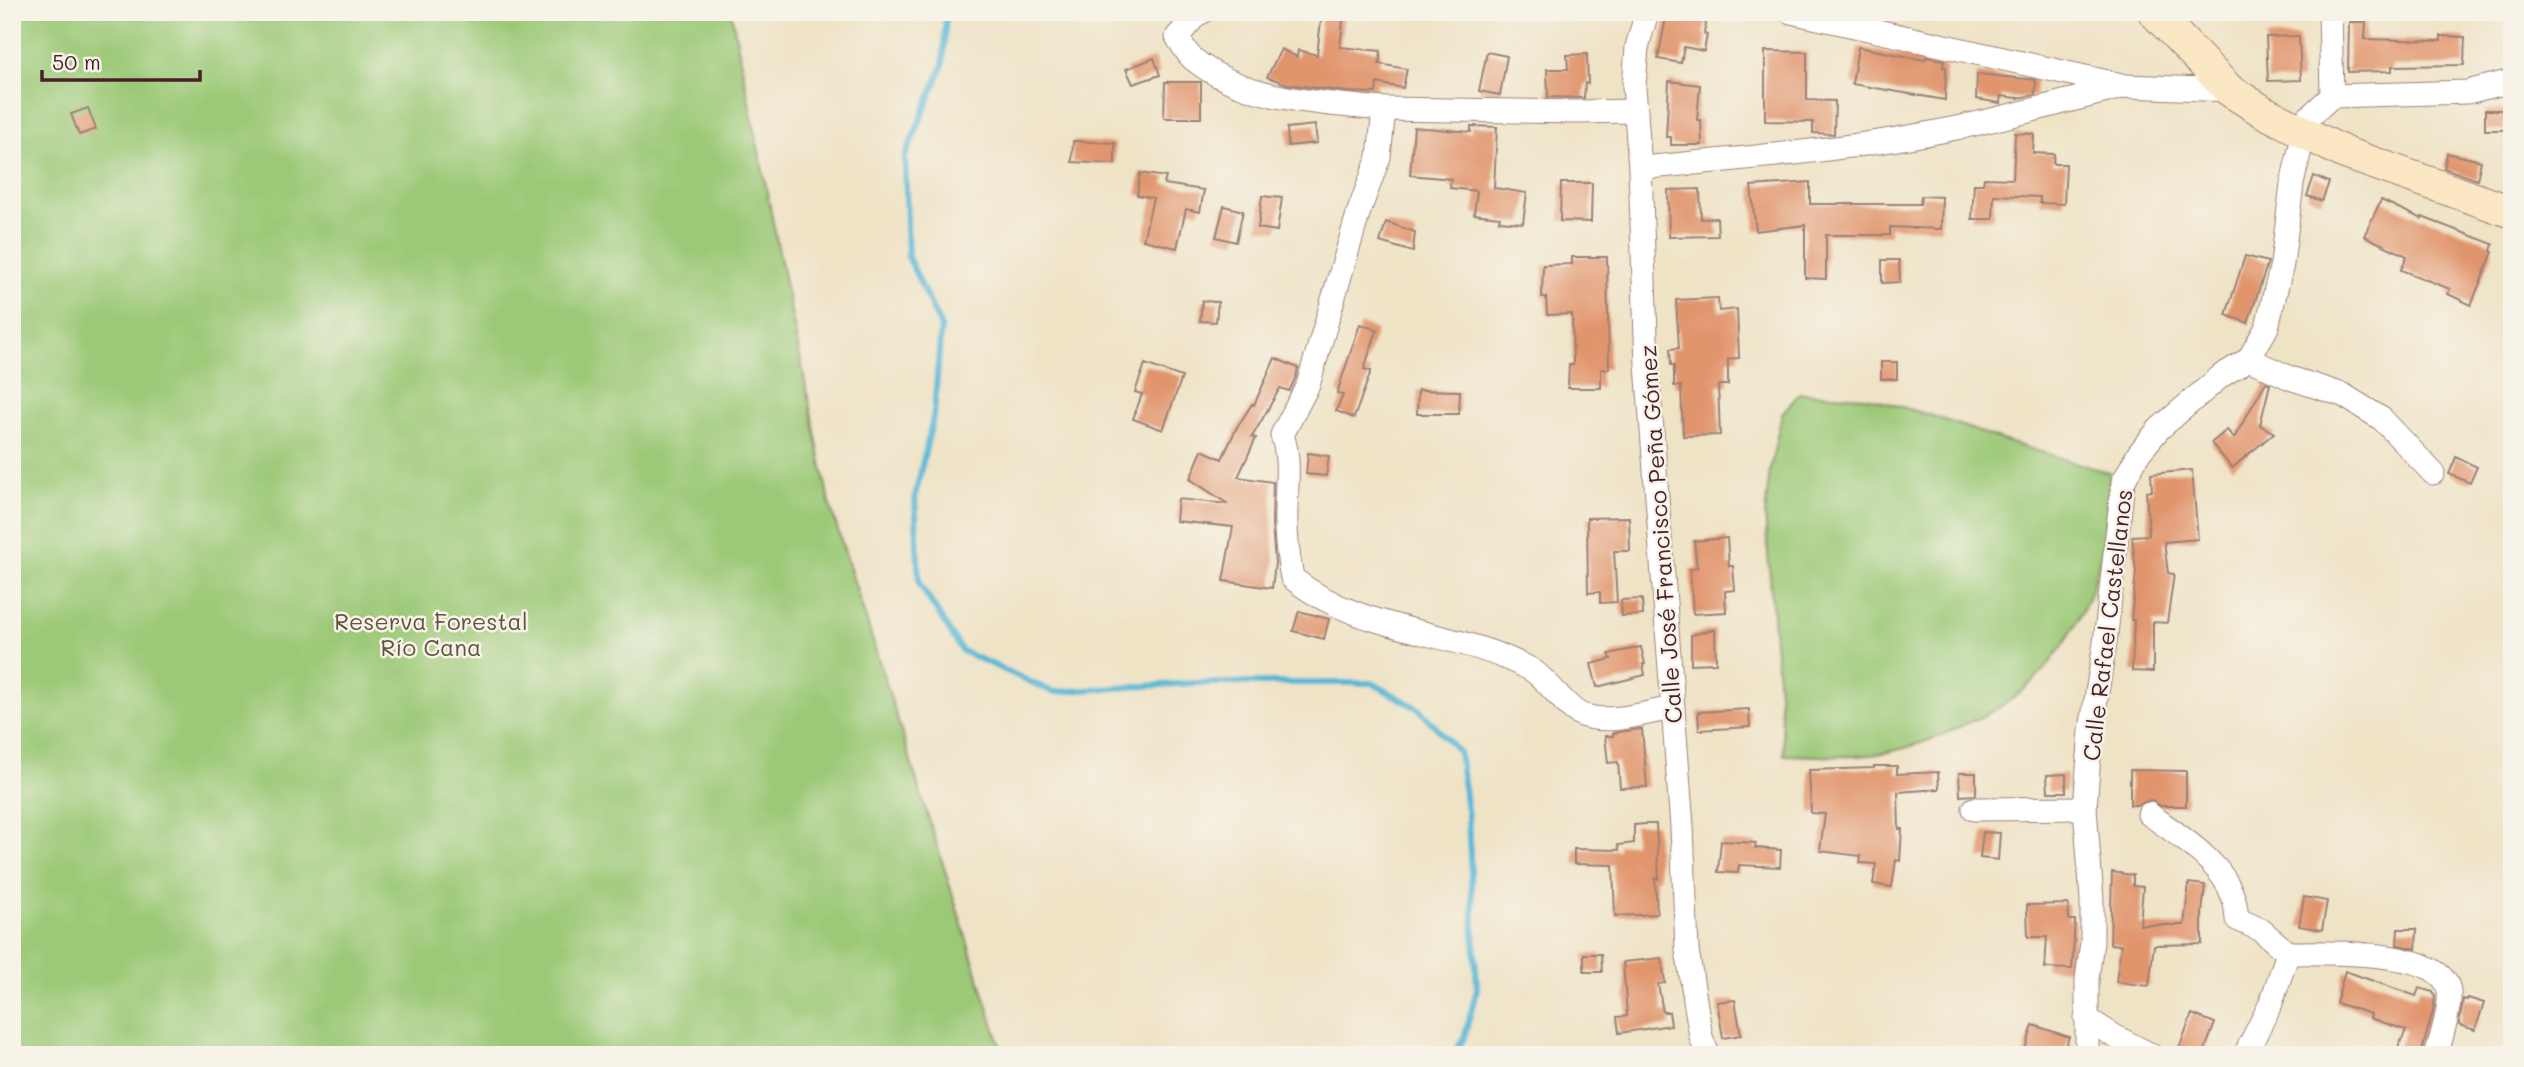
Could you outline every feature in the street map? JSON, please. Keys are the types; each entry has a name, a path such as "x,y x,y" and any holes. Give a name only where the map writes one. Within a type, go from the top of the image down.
{"main road":[{"path":"2154,12 2229,90 2264,112 2345,153 2512,212"}],"street":[{"path":"1202,12 1196,15 1177,37 1190,57 1221,78 1278,96 1384,109 1636,111"},
{"name":"Calle José Francisco Peña Gómez","path":"1647,12 1637,47 1634,86 1640,167 1647,365 1682,827 1687,950 1701,1037 1708,1055"},
{"path":"1791,12 2126,86 2229,90"},
{"path":"2301,130 2332,96 2330,12"},
{"path":"2332,96 2467,92 2512,81"},
{"path":"1640,167 1763,156 1922,134 1957,128 2126,86"},
{"path":"1384,109 1380,157 1359,211 1308,385 1282,435 1288,452 1287,550 1292,578 1314,595 1350,612 1412,631 1472,645 1532,670 1580,715 1602,719 1672,708"},
{"name":"Calle Rafael Castellanos","path":"2087,1055 2086,1018 2092,900 2085,808 2091,730 2105,643 2123,482 2138,453 2159,429 2221,376 2249,359 2267,327 2282,264 2301,130"},
{"path":"2249,359 2290,378 2343,395 2382,419 2433,473"},
{"path":"1974,809 2085,808"},
{"path":"2149,814 2189,842 2216,868 2233,895 2238,919 2261,930 2288,953 2381,956 2416,962 2443,977 2449,992 2443,1034 2436,1055"},
{"path":"2245,1055 2271,1003 2288,953"},
{"path":"2086,1018 2113,1037 2151,1055"}],"green space":[{"name":"Reserva Forestal Río Cana","path":"12,12 731,12 829,502 1003,1055 12,1055"},
{"path":"1800,393 1866,397 2110,473 2105,535 2099,565 2078,620 2044,669 2007,702 1939,736 1893,751 1859,756 1784,755 1765,514 1770,470 1782,413"}],"building":[{"path":"1322,12 1344,12 1340,47 1381,51 1379,64 1407,69 1403,88 1377,83 1376,93 1348,92 1287,84 1267,77 1281,49 1297,57 1298,50 1317,55"},
{"path":"1667,12 1707,12 1704,51 1684,47 1681,63 1658,59"},
{"path":"2349,22 2366,22 2365,39 2441,41 2441,36 2465,37 2464,65 2392,66 2392,71 2348,72"},
{"path":"2299,36 2301,80 2268,81 2266,37"},
{"path":"1858,47 1925,60 1926,57 1944,60 1945,100 1852,84"},
{"path":"1765,51 1807,52 1807,100 1835,101 1834,134 1813,133 1813,122 1765,121"},
{"path":"1487,52 1507,56 1500,95 1479,91"},
{"path":"1587,54 1588,84 1585,83 1584,98 1548,97 1547,69 1568,69 1567,55"},
{"path":"1154,58 1160,75 1133,84 1126,69"},
{"path":"1977,74 2036,80 2035,95 2018,98 2001,96 2000,103 1976,99"},
{"path":"1669,81 1700,85 1697,120 1701,120 1702,145 1671,145 1671,137 1666,137"},
{"path":"1165,82 1201,82 1201,118 1164,118"},
{"path":"88,108 96,129 79,135 71,114"},
{"path":"2485,110 2505,110 2505,130 2485,130"},
{"path":"1315,125 1317,143 1288,146 1287,128"},
{"path":"1471,126 1497,127 1494,188 1527,193 1523,223 1499,221 1500,217 1474,214 1477,191 1450,188 1451,179 1410,175 1414,127 1471,132"},
{"path":"2015,133 2034,134 2033,153 2054,154 2053,164 2066,164 2064,204 2040,203 2040,197 1994,195 1993,219 1972,219 1974,184 1983,184 1984,178 2013,179"},
{"path":"1073,141 1115,143 1115,164 1072,162"},
{"path":"2447,153 2481,161 2477,180 2444,168"},
{"path":"1140,173 1166,177 1164,184 1204,190 1200,212 1186,209 1177,248 1143,240 1153,198 1137,195"},
{"path":"2314,176 2329,182 2322,201 2307,196"},
{"path":"1810,182 1810,204 1920,204 1921,196 1942,197 1941,229 1890,227 1890,235 1826,235 1826,279 1805,278 1805,225 1756,231 1751,186"},
{"path":"1561,183 1592,183 1591,222 1560,221"},
{"path":"1700,189 1701,219 1717,218 1718,236 1669,237 1668,190"},
{"path":"1262,196 1282,198 1277,231 1258,228"},
{"path":"2381,200 2422,219 2493,244 2493,252 2471,305 2448,294 2450,289 2401,270 2407,256 2364,236"},
{"path":"1224,206 1243,211 1236,242 1216,237"},
{"path":"1386,222 1415,232 1413,252 1380,242"},
{"path":"2245,256 2268,262 2248,323 2226,315"},
{"path":"1572,257 1607,257 1609,369 1601,369 1601,388 1568,388 1569,365 1573,365 1572,314 1547,315 1546,297 1542,297 1543,265 1572,264"},
{"path":"1882,260 1899,260 1900,282 1882,283"},
{"path":"1718,298 1719,311 1737,309 1739,358 1728,359 1728,385 1718,385 1720,435 1683,436 1681,386 1674,386 1674,365 1671,365 1670,349 1679,348 1676,300"},
{"path":"1202,301 1218,302 1216,322 1200,321"},
{"path":"1360,324 1377,330 1364,369 1371,371 1354,418 1336,411 1343,395 1337,393"},
{"path":"1275,358 1298,368 1296,377 1289,391 1280,388 1252,437 1256,438 1238,477 1273,482 1275,563 1272,588 1223,581 1233,527 1176,521 1178,499 1228,504 1190,479 1202,450 1222,459 1236,429 1252,404 1254,405"},
{"path":"1881,362 1897,362 1897,379 1881,379"},
{"path":"1145,364 1182,377 1163,430 1133,419 1142,394 1135,392"},
{"path":"2266,382 2270,384 2260,425 2274,433 2232,468 2211,443 2227,430 2234,438"},
{"path":"1418,390 1460,391 1459,414 1417,414"},
{"path":"1308,453 1329,456 1326,476 1306,474"},
{"path":"2456,457 2477,467 2470,483 2449,474"},
{"path":"2192,470 2198,539 2164,542 2168,573 2174,574 2167,623 2153,622 2153,672 2132,671 2134,620 2131,620 2136,572 2132,536 2149,535 2146,492 2152,491 2151,474"},
{"path":"1629,517 1630,551 1614,551 1617,602 1600,603 1600,592 1588,593 1587,518"},
{"path":"1727,538 1729,566 1733,566 1735,590 1725,591 1726,612 1693,614 1690,569 1697,568 1694,541"},
{"path":"1642,599 1643,615 1622,616 1621,600"},
{"path":"1299,611 1329,619 1324,639 1293,631"},
{"path":"1715,629 1716,663 1691,664 1691,635"},
{"path":"1641,647 1645,675 1597,687 1591,664 1611,659 1609,654"},
{"path":"1749,709 1750,727 1699,730 1698,712"},
{"path":"1642,729 1647,787 1620,788 1618,762 1608,763 1605,736"},
{"path":"1897,766 1897,774 1938,772 1939,789 1898,792 1899,829 1902,829 1900,861 1896,860 1892,887 1873,884 1876,864 1860,863 1861,856 1820,851 1825,814 1811,813 1809,770"},
{"path":"2130,770 2186,771 2186,806 2161,806 2150,800 2130,805"},
{"path":"1959,773 1976,773 1976,795 1960,796"},
{"path":"2066,774 2066,792 2048,792 2047,775"},
{"path":"1656,824 1659,879 1655,878 1657,914 1615,916 1613,865 1574,864 1574,849 1619,850 1618,845 1634,843 1634,825"},
{"path":"1983,832 2000,833 1998,860 1980,858"},
{"path":"1721,841 1756,843 1755,848 1781,850 1780,867 1739,865 1738,873 1718,872"},
{"path":"2112,872 2133,875 2133,886 2143,887 2140,925 2184,925 2189,883 2205,885 2202,944 2154,945 2149,986 2116,982 2121,945 2110,944"},
{"path":"2304,897 2327,901 2322,930 2299,926"},
{"path":"2068,904 2069,920 2075,920 2072,969 2045,968 2047,937 2028,937 2027,905"},
{"path":"2398,929 2417,929 2416,949 2397,945"},
{"path":"1584,954 1601,954 1602,972 1584,972"},
{"path":"1662,958 1665,983 1658,984 1663,1012 1669,1012 1671,1025 1619,1033 1617,1017 1627,1016 1623,962"},
{"path":"2345,971 2416,996 2419,988 2433,992 2433,1011 2421,1055 2395,1055 2406,1030 2370,1018 2371,1014 2336,1003"},
{"path":"2463,999 2484,1003 2475,1030 2459,1025"},
{"path":"1735,1000 1741,1035 1723,1038 1717,1002"},
{"path":"2192,1014 2215,1023 2203,1055 2179,1048"},
{"path":"2033,1025 2069,1037 2063,1055 2023,1055"}],"waterway":[{"path":"946,12 943,65 905,157 908,257 941,327 934,413 915,496 919,583 962,651 1053,692 1194,683 1372,683 1419,709 1459,752 1468,817 1477,989 1464,1038 1453,1055"}]}
